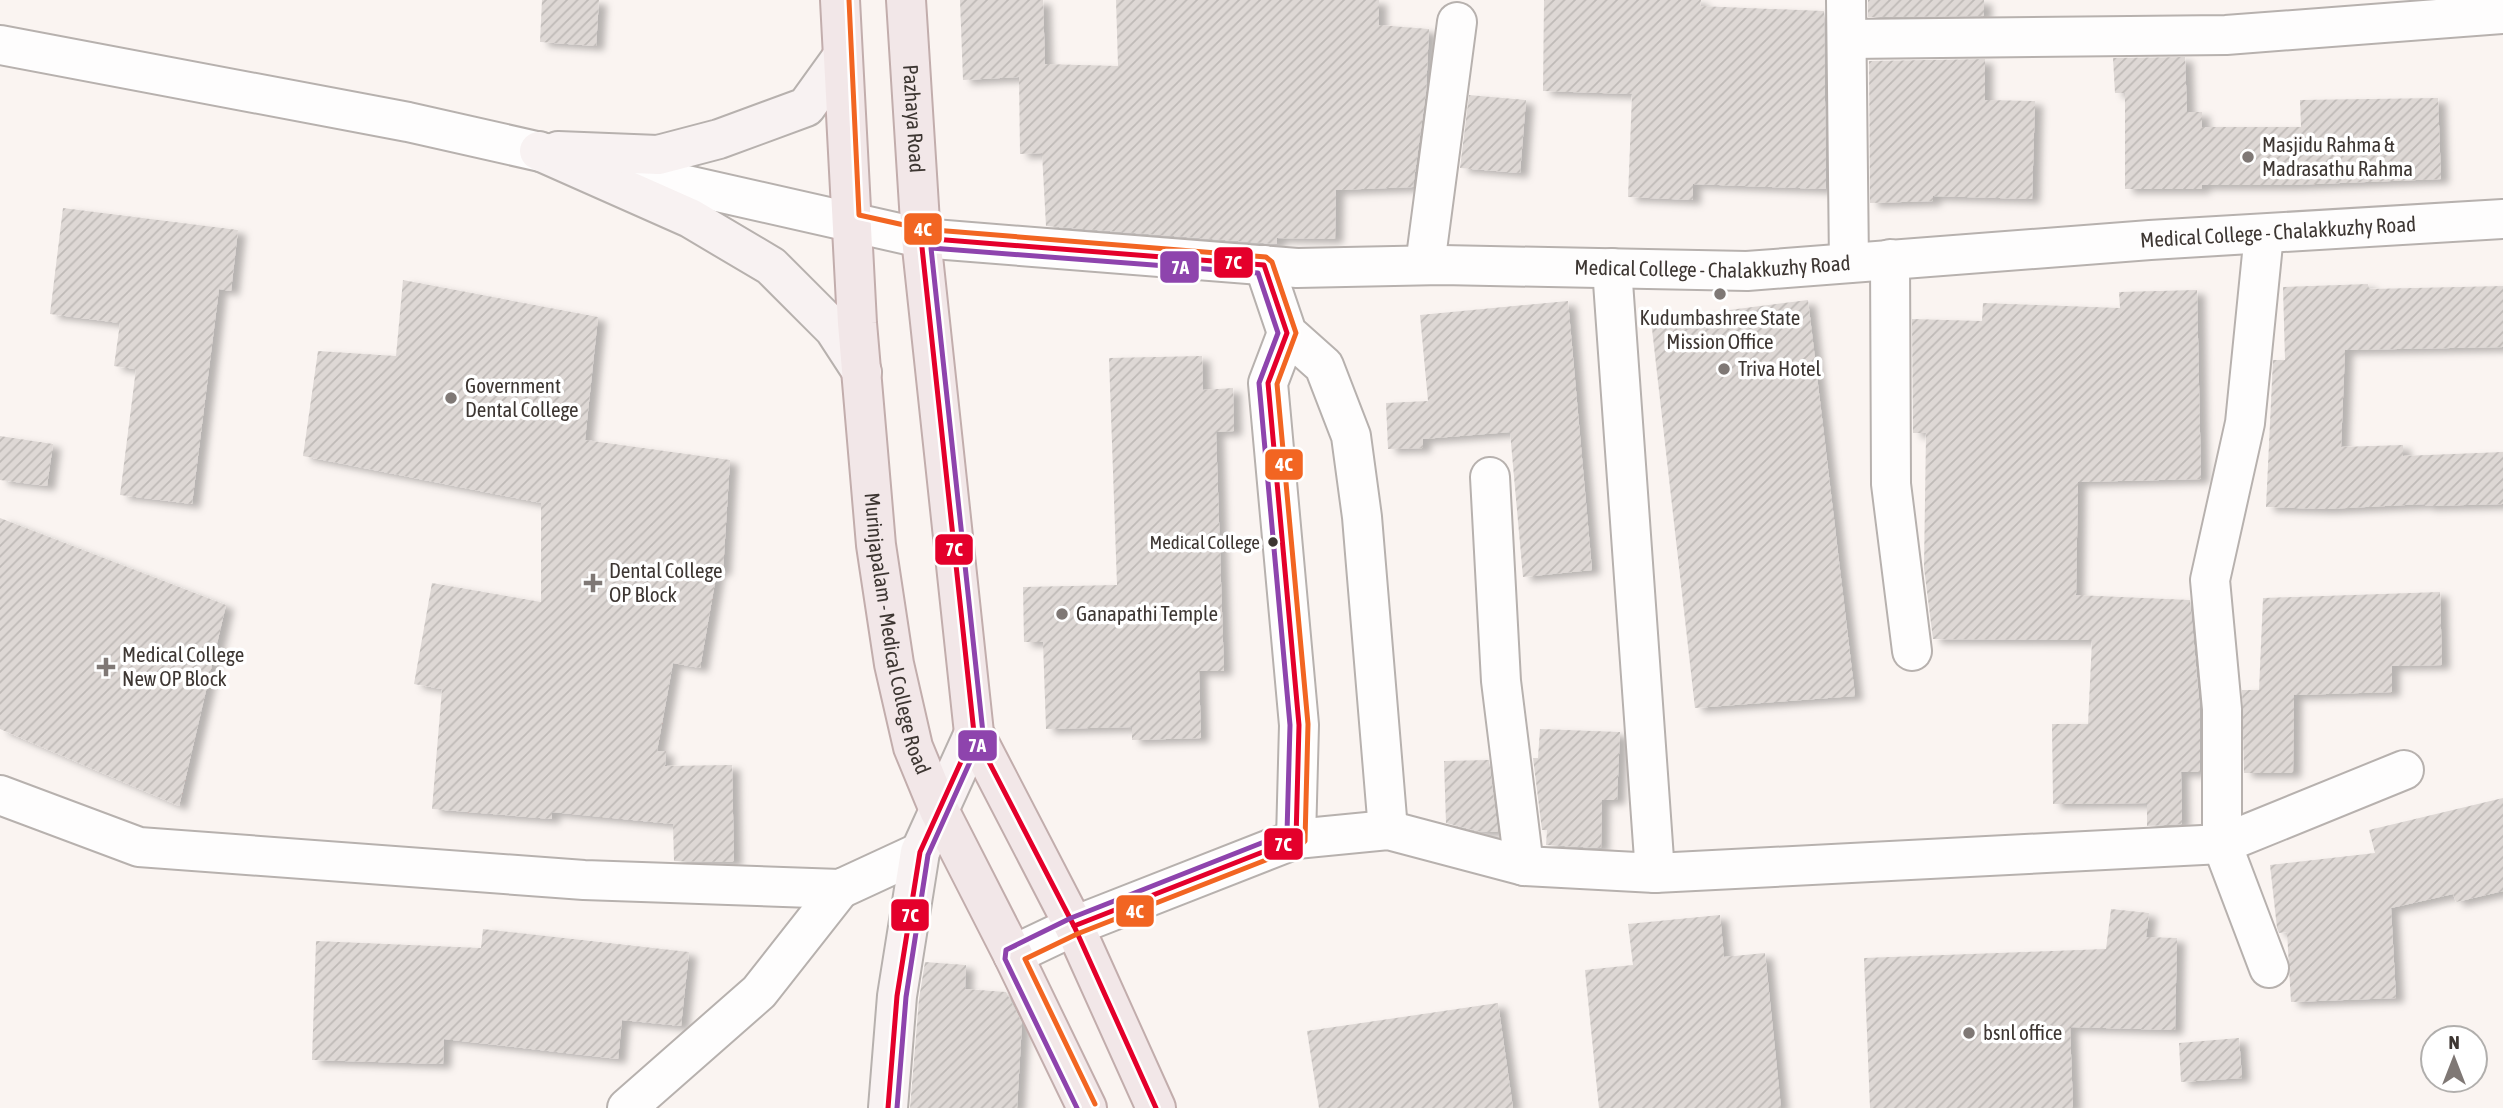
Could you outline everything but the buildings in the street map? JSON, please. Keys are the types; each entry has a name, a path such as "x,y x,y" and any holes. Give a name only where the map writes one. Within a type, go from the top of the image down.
{"main road":[{"name":"Murinjapalam - Medical College Road","path":"840,0 851,222 876,545 894,664 913,747 939,810 1087,1108"},
{"name":"Pazhaya Road","path":"906,0 921,238 974,733"},
{"path":"539,151 658,155 719,139 806,107 842,57"},
{"path":"539,151 690,218 771,266 834,329 862,372"},
{"path":"888,1108 897,996 920,852 974,733"},
{"path":"974,733 1074,926 1156,1108"}],"street":[{"path":"1846,0 1849,263"},
{"path":"1848,39 2226,36 2446,9 2503,14"},
{"path":"1425,265 1457,22"},
{"name":"Medical College - Chalakkuzhy Road","path":"0,45 408,122 921,238 1297,268 1425,265 1747,271 1890,258 2503,219"},
{"path":"2264,234 2245,423 2210,580 2222,709 2222,844 2269,968"},
{"path":"1890,258 1891,484 1912,651"},
{"path":"1264,265 1287,333 1324,366 1350,436 1362,517 1388,830"},
{"path":"1612,268 1655,873"},
{"path":"1287,333 1268,383 1299,725 1296,839"},
{"path":"1490,477 1501,681 1524,866"},
{"path":"1013,955 1074,926 1296,839 1388,830 1524,866 1655,873 2222,844 2404,770"},
{"path":"0,795 139,847 584,880 841,889"},
{"path":"627,1108 760,992 841,889 920,852"}],"transit line":[{"name":"4C","path":"849,0 859,215 922,229 1266,257 1272,262 1296,333 1277,384 1308,724 1305,841 1299,847 1077,934 1025,959 1095,1104"},
{"name":"7C","path":"921,238 1264,265 1287,333 1268,383 1299,725 1296,839 1074,926 974,733 921,238"},
{"name":"7A","path":"897,1108 906,997 928,855 983,733 931,248 1258,273 1278,333 1259,383 1290,725 1287,833 1071,918 1006,950 1005,959 1077,1108"},
{"name":"7C","path":"888,1108 897,996 920,852 974,733"},
{"name":"7C","path":"1074,926 1156,1108"}],"place":[{"name":"Masjidu Rahma & Madrasathu Rahma","path":"2248,157"},
{"name":"Kudumbashree State Mission Office","path":"1720,294"},
{"name":"Triva Hotel","path":"1724,369"},
{"name":"Government Dental College","path":"451,398"},
{"name":"Medical College","path":"1273,542"},
{"name":"Dental College OP Block","path":"593,583"},
{"name":"Ganapathi Temple","path":"1062,614"},
{"name":"Medical College New OP Block","path":"106,667"},
{"name":"bsnl office","path":"1969,1033"}]}
